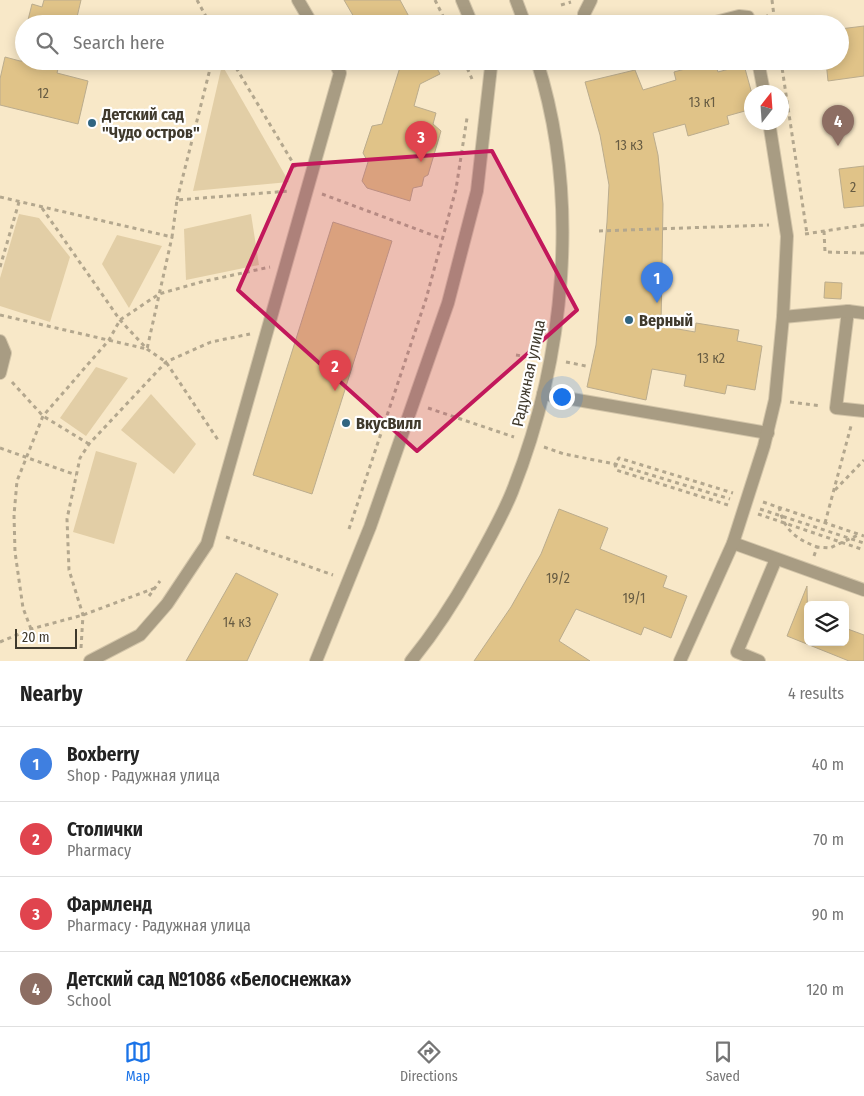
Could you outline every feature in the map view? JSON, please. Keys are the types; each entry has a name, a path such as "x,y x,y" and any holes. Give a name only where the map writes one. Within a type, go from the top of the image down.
{"street":[{"path":"298,0 307,15"},
{"path":"462,0 468,15"},
{"path":"516,0 521,15"},
{"path":"584,15 591,0"},
{"path":"90,661 140,635 167,604 207,544 309,189 340,73 338,70"},
{"path":"316,661 370,527 448,303 477,191 491,70"},
{"name":"Радужная улица","path":"411,661 448,610 502,514 530,443 543,394 556,326 561,266 561,226 556,150 539,70"},
{"path":"760,70 763,85"},
{"path":"680,661 733,543 768,432 775,400 783,317 787,230 770,130"},
{"path":"783,317 848,311 864,313"},
{"path":"848,311 836,408 860,411"},
{"path":"0,341 5,353 0,371"},
{"path":"543,394 768,432"},
{"path":"733,543 864,590"},
{"path":"758,661 735,657 776,559"}],"path":[{"path":"197,0 205,15"},
{"path":"436,0 443,15"},
{"path":"772,0 774,15"},
{"path":"147,349 172,237 177,200 210,70"},
{"path":"237,70 309,189"},
{"path":"468,70 472,79 471,88"},
{"path":"782,70 807,234"},
{"path":"346,538 426,299 456,189 467,116"},
{"path":"177,200 309,189 442,239"},
{"path":"0,197 172,237"},
{"path":"0,268 19,202"},
{"path":"41,207 120,320 147,349 166,362 231,460"},
{"path":"599,231 787,230 807,234 864,225"},
{"path":"824,231 825,252 864,253"},
{"path":"31,629 23,608 14,543 17,481 43,416 109,340 120,320 159,294 200,282 288,263"},
{"path":"0,315 147,349"},
{"path":"90,645 81,650 83,615 69,570 67,519 80,458 89,444 166,362 211,342 268,330"},
{"path":"0,371 43,416 89,444"},
{"path":"393,398 498,432"},
{"path":"775,400 836,408"},
{"path":"825,523 860,411"},
{"path":"0,448 76,475"},
{"path":"564,454 615,464 781,515 864,543"},
{"path":"834,491 864,460"},
{"path":"679,490 683,478"},
{"path":"778,507 791,534 817,547 830,548 859,534"},
{"path":"211,531 334,575"},
{"path":"809,571 817,547"},
{"path":"330,584 337,566"},
{"path":"146,601 165,573"},
{"path":"0,642 31,629 83,615 186,576"}],"highlighted area":[{"path":"492,151 577,310 417,451 238,290 293,165"}],"shaded area":[{"path":"221,70 225,70 289,182 193,191"},
{"path":"19,214 39,218 70,257 50,322 0,306 0,278"},
{"path":"251,214 259,265 186,280 184,229"},
{"path":"117,235 162,246 129,308 102,264"},
{"path":"96,367 128,378 86,436 60,418"},
{"path":"151,394 196,444 174,474 121,430"},
{"path":"96,451 137,463 114,544 73,532"}],"building":[{"path":"44,0 81,0 77,15 29,15 32,4 42,7"},
{"path":"344,0 400,0 408,15 353,15"},
{"path":"864,26 864,76 828,81 827,70 849,70 849,28"},
{"path":"5,57 15,60 15,70 58,70 57,73 88,81 78,124 0,105 0,79"},
{"path":"399,70 438,70 440,74 420,84 414,106 436,113 433,124 441,131 428,175 424,177 422,186 413,188 410,201 367,188 362,181 368,162 363,153 372,126 382,124"},
{"path":"635,70 643,90 676,80 674,72 681,70 717,70 718,72 745,70 750,85 744,85 744,111 727,116 729,124 688,136 685,124 653,133 658,155 663,204 661,326 695,332 696,323 739,330 737,341 762,346 755,390 727,385 725,394 684,386 686,375 652,369 646,400 587,387 596,345 609,185 600,135 585,82"},
{"path":"864,166 864,206 844,208 839,169"},
{"path":"333,222 392,241 312,494 253,475"},
{"path":"825,282 842,283 841,299 824,298"},
{"path":"559,509 608,528 600,549 667,576 663,587 687,596 671,638 644,627 641,635 576,609 559,641 590,661 474,661 511,607 541,554"},
{"path":"236,573 278,594 247,661 186,661"},
{"path":"807,586 807,601 804,601 804,643 787,636"},
{"path":"849,629 864,635 864,661 849,661 812,646 849,646"}],"place":[{"name":"Детский сад \"Чудо остров\"","path":"92,123"},
{"name":"Детский сад №1086 «Белоснежка»","path":"838,146"},
{"name":"Фармленд","path":"421,162"},
{"name":"Boxberry","path":"657,303"},
{"name":"Верный","path":"629,320"},
{"name":"Столички","path":"335,391"},
{"name":"ВкусВилл","path":"346,423"}]}
